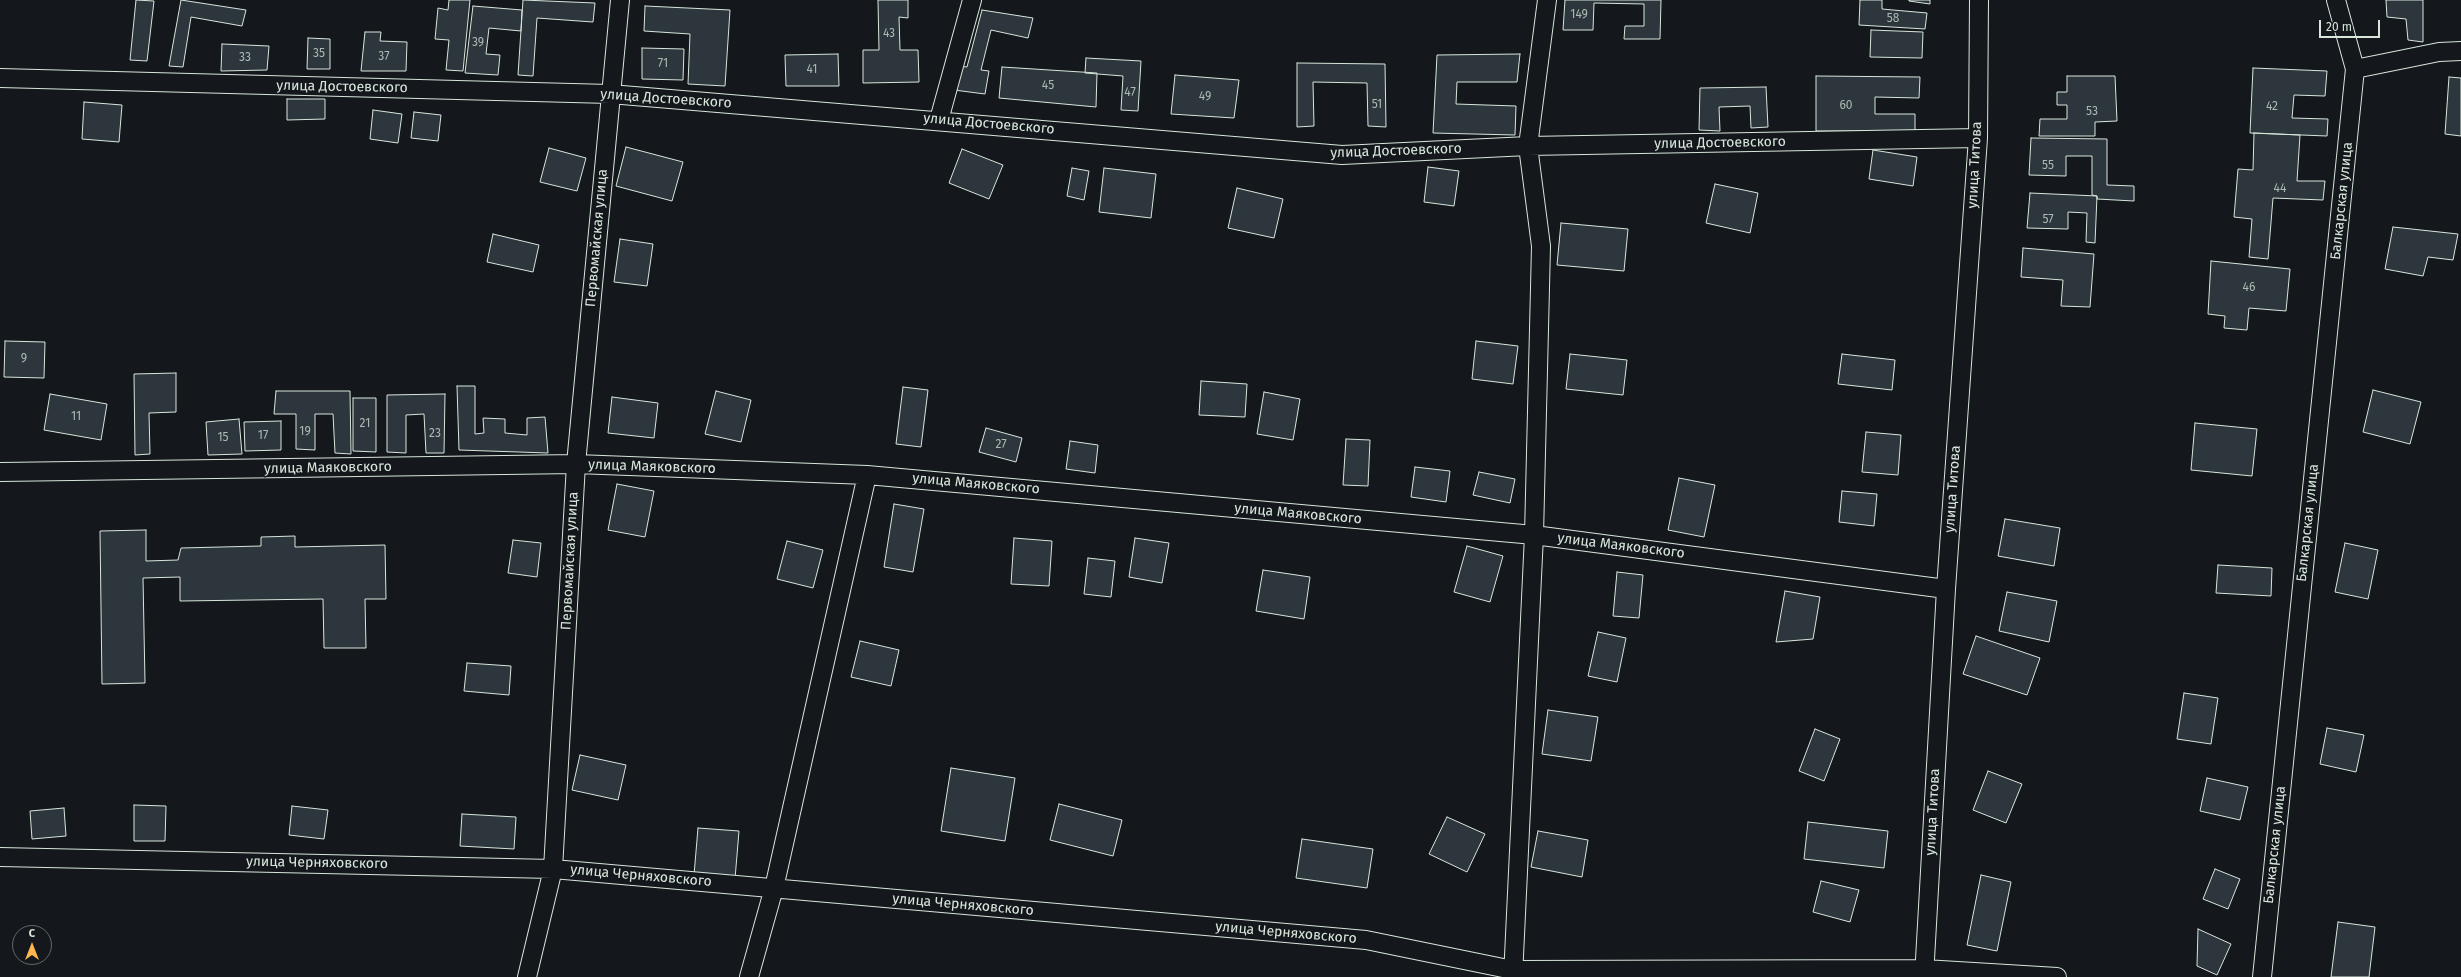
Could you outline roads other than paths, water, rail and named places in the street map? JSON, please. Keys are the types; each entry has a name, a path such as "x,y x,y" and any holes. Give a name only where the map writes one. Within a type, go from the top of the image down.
{"street":[{"name":"Первомайская улица","path":"527,977 553,869 576,464 620,0"},
{"path":"939,120 972,0"},
{"path":"1513,974 1534,535 1541,246 1528,146 1547,0"},
{"name":"улица Титова","path":"1924,973 1946,589 1978,138 1980,0"},
{"path":"2336,0 2355,69 2439,52 2461,51"},
{"name":"Балкарская улица","path":"2262,977 2355,69"},
{"name":"улица Достоевского","path":"0,78 610,94 939,120 1342,155 1528,146 1978,138"},
{"name":"улица Маяковского","path":"0,472 576,464 867,475 1534,535 1946,589"},
{"path":"749,977 774,888 867,475"},
{"name":"улица Черняховского","path":"0,856 553,869 1366,940 1513,974 1924,973 2057,977"}]}
